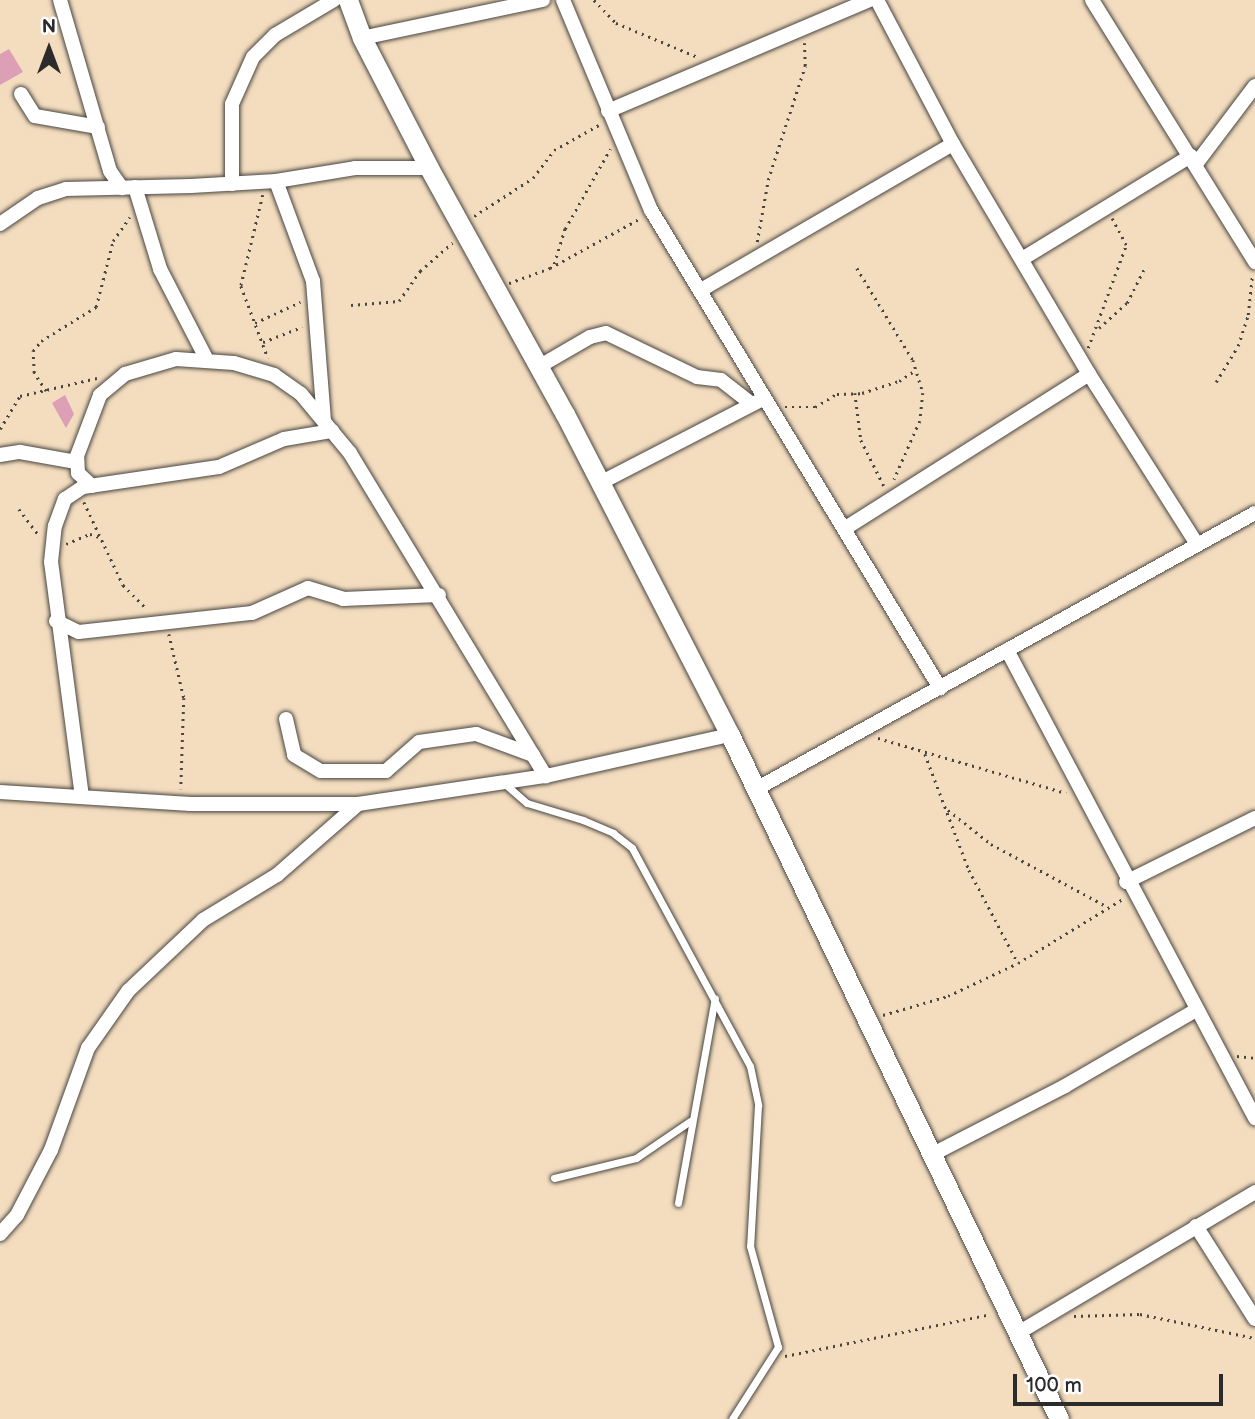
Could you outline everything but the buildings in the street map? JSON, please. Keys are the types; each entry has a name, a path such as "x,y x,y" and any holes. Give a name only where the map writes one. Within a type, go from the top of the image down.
{"street":[{"path":"60,0 110,171 129,188 141,208 160,269 207,360"},
{"path":"232,184 232,104 253,57 275,35 334,0"},
{"path":"348,0 362,38 429,168 540,366 730,735 1059,1419"},
{"path":"362,38 542,0"},
{"path":"563,0 651,210 769,401 940,688"},
{"path":"613,122 726,61 869,0"},
{"path":"877,0 953,144 1089,374 1197,544"},
{"path":"1092,0 1252,252"},
{"path":"1022,259 1105,208 1193,160 1255,86"},
{"path":"21,94 35,116 98,127"},
{"path":"701,290 953,144"},
{"path":"0,223 52,192 272,181 355,168 429,168"},
{"path":"272,181 316,298 328,426"},
{"path":"540,366 590,337 606,333 697,377 721,380 752,404"},
{"path":"88,487 82,480 76,462 100,395 125,374 156,362 207,360 274,375 301,394 328,426 439,595 546,776"},
{"path":"844,529 1089,374"},
{"path":"601,482 752,404 769,401"},
{"path":"82,797 56,621 53,543 59,509 72,492 88,487 219,467 284,439 328,426"},
{"path":"0,454 20,452 76,462"},
{"path":"756,789 1255,513"},
{"path":"56,621 79,632 252,613 308,588 343,599 439,595"},
{"path":"1007,650 1083,800 1255,1118"},
{"path":"286,719 294,755 321,771 386,771 419,743 476,734 533,755"},
{"path":"0,792 179,803 358,804 546,776 730,735"},
{"path":"0,1234 17,1215 51,1150 88,1048 128,991 203,920 277,874 358,804"},
{"path":"1130,888 1255,818"},
{"path":"931,1155 1065,1086 1196,1010"},
{"path":"1018,1333 1255,1192"},
{"path":"1196,1226 1255,1319"}],"lane":[{"path":"503,782 527,803 583,820 613,833 632,848 715,998 757,1089 750,1246 778,1346 771,1363 732,1419"},
{"path":"678,1203 690,1121 715,998"},
{"path":"554,1178 636,1158 690,1121"}],"path":[{"path":"594,0 621,25 638,29 693,57 726,61"},
{"path":"752,260 768,180 805,66 800,29"},
{"path":"351,305 399,301 420,271 462,228 533,178 554,150 586,129 613,122"},
{"path":"554,267 565,229 589,193 613,122"},
{"path":"272,181 242,286 274,375"},
{"path":"46,391 34,373 33,351 41,341 96,307 113,241 141,208"},
{"path":"1081,360 1096,330 1126,245 1105,208"},
{"path":"496,289 554,267 624,231 651,210"},
{"path":"1096,330 1127,303 1145,267"},
{"path":"855,393 861,440 888,491 920,421 924,396 916,370 857,268"},
{"path":"1216,382 1238,346 1255,270"},
{"path":"255,323 316,298"},
{"path":"263,342 319,321"},
{"path":"769,401 811,408 837,394 855,393 899,381 916,370"},
{"path":"0,429 15,399 125,374"},
{"path":"88,487 86,508 123,585 163,621 176,649 184,698 179,803"},
{"path":"19,509 39,536 53,543 66,544 90,534 103,539"},
{"path":"858,732 925,754 1016,775 1083,800"},
{"path":"925,754 970,870 1018,963"},
{"path":"948,810 991,844 1106,906"},
{"path":"866,1019 948,996 1018,963 1130,888"},
{"path":"771,1363 859,1338 1008,1311"},
{"path":"1069,1317 1140,1314 1255,1338"}]}
